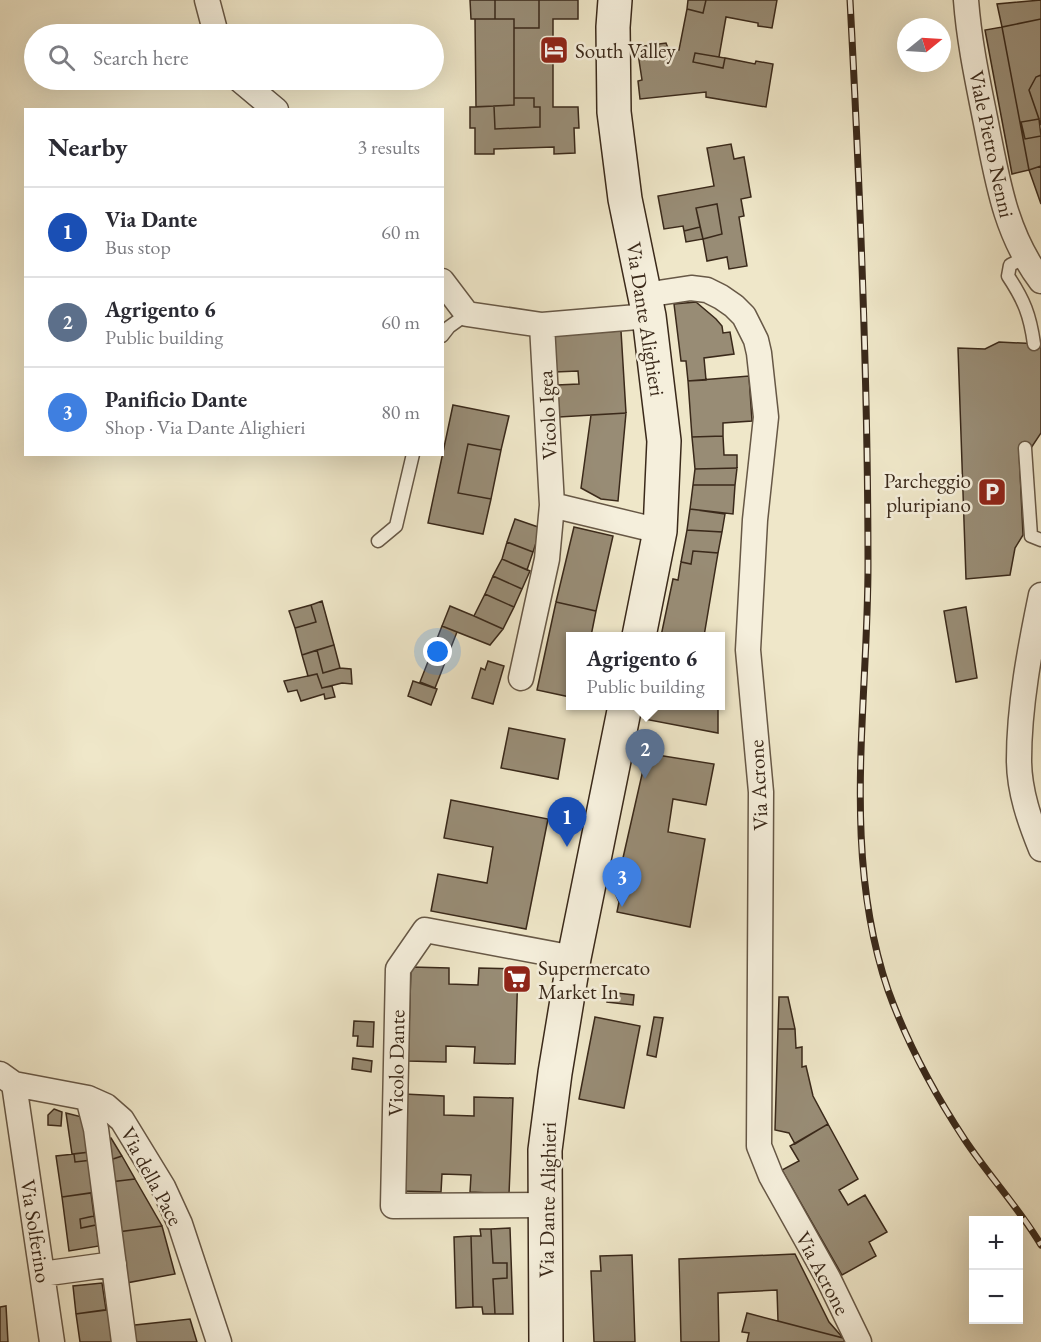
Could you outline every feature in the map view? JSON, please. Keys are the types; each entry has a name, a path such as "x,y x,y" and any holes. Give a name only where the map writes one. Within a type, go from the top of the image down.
{"street":[{"path":"207,0 213,24"},
{"name":"Via Dante Alighieri","path":"615,0 614,112 625,199 647,305 664,441 660,531 640,632"},
{"name":"Viale Pietro Nenni","path":"966,0 968,34 1000,194 1012,233 1041,281"},
{"path":"252,90 274,108"},
{"path":"444,284 467,314"},
{"name":"Via Acrone","path":"467,314 542,325 647,305 691,288 707,291 734,306 744,316 756,340 766,417 755,520 748,650 761,792 759,1146 771,1176 828,1278 859,1342"},
{"name":"Vicolo Igea","path":"521,678 547,559 552,505 542,325"},
{"path":"552,505 660,531"},
{"path":"1041,595 1026,668 1019,760 1022,789 1034,810 1041,849"},
{"name":"Via Dante Alighieri","path":"546,1342 544,1150 574,958 624,710"},
{"name":"Vicolo Dante","path":"544,1205 393,1206 398,969 425,930 574,958"},
{"name":"Via della Pace","path":"7,1079 88,1098 106,1106 122,1120 163,1187 180,1224 219,1342"},
{"name":"Via Solferino","path":"7,1079 52,1342"},
{"path":"88,1098 96,1129 124,1342"},
{"path":"42,1274 114,1264"}],"lane":[{"path":"1026,257 1010,265 1008,276 1025,302 1030,316 1034,344"},
{"path":"444,333 467,314"},
{"path":"1025,448 1031,536 1041,540"},
{"path":"378,541 396,526 413,456"}],"building":[{"path":"470,0 495,0 495,19 471,19"},
{"path":"495,0 539,0 539,28 514,28 514,19 495,19"},
{"path":"539,0 578,0 578,19 553,19 553,107 578,107 579,128 574,128 575,153 554,154 554,147 494,149 494,154 475,154 475,128 470,128 470,107 494,106 495,129 540,127 540,107 534,107 534,98 514,98 514,28 539,28"},
{"path":"688,0 706,0 703,13 687,9"},
{"path":"706,0 777,0 772,28 726,17 719,57 695,53 693,62 723,68 725,58 755,64 756,61 773,64 766,107 706,97 706,92 640,99 638,81 642,80 637,47 666,43 668,48 679,50 687,9 703,13"},
{"path":"1041,0 1041,19 1002,27 997,4"},
{"path":"475,19 514,19 514,105 476,107"},
{"path":"1041,19 1041,75 1036,77 1029,90 1039,119 1021,122 1025,139 1041,136 1041,166 1029,170 1002,27"},
{"path":"1002,27 1029,170 1012,174 985,30"},
{"path":"695,53 725,58 723,68 693,62"},
{"path":"1041,75 1041,125 1029,90 1036,77"},
{"path":"514,98 534,98 534,107 540,107 540,127 495,129 494,106 514,105"},
{"path":"1039,119 1041,136 1025,139 1021,122"},
{"path":"731,144 734,159 744,157 751,197 741,199 744,216 739,217 747,266 729,269 727,257 707,261 703,239 722,234 717,204 696,208 700,227 684,231 683,226 664,229 658,196 714,186 707,148"},
{"path":"1041,166 1041,204 1029,170"},
{"path":"717,204 722,234 703,239 696,208"},
{"path":"700,227 703,239 686,242 684,231"},
{"path":"696,302 716,319 722,326 723,333 730,332 734,354 704,358 706,380 688,381 686,361 681,361 674,304"},
{"path":"621,331 626,413 559,417 557,385 579,384 578,371 555,372 553,334"},
{"name":"Parcheggio pluripiano","path":"999,342 1041,344 1041,433 1031,448 1019,449 1023,535 1015,548 1010,575 966,579 958,348 985,349"},
{"path":"749,376 752,421 723,423 723,436 692,437 688,381"},
{"path":"453,405 509,416 501,450 468,444 458,493 491,499 483,534 428,523"},
{"path":"626,413 618,501 601,499 581,488 591,415"},
{"path":"723,436 724,455 737,455 737,468 695,469 692,437"},
{"path":"468,444 501,450 491,499 458,493"},
{"path":"737,468 735,485 693,485 695,469"},
{"path":"693,485 735,485 733,514 690,509"},
{"path":"690,509 725,514 722,532 687,530"},
{"path":"515,519 541,528 533,552 507,542"},
{"path":"574,527 613,536 596,611 556,602"},
{"path":"687,530 722,532 718,553 693,551 691,564 681,562"},
{"path":"507,542 533,552 527,570 502,559"},
{"path":"693,551 718,553 705,632 662,632 673,579 678,580 681,562 691,564"},
{"path":"502,559 530,571 522,589 493,576"},
{"path":"493,576 522,589 514,607 485,594"},
{"path":"485,594 514,607 503,629 474,616"},
{"path":"322,601 334,645 302,655 295,628 316,622 311,605"},
{"path":"556,602 596,611 592,632 566,632 566,696 537,690"},
{"path":"311,605 316,622 295,628 289,611"},
{"path":"450,606 503,629 490,645 442,626"},
{"path":"966,607 977,678 956,682 944,611"},
{"path":"442,626 457,632 435,688 420,682"},
{"path":"334,645 340,668 323,673 317,650"},
{"path":"317,650 323,673 340,668 351,669 352,684 342,683 322,688 317,674 308,676 302,655"},
{"path":"488,661 504,666 493,704 472,698 481,668 485,670"},
{"path":"317,674 322,688 332,686 335,697 325,699 324,694 301,701 297,690 288,692 284,681"},
{"path":"413,681 437,689 431,705 408,696"},
{"path":"645,710 718,710 718,733 644,719"},
{"path":"509,728 565,739 558,779 501,768"},
{"path":"651,754 714,764 706,805 673,799 668,832 705,839 690,927 617,912 619,902 615,893 643,770 649,765"},
{"path":"451,800 548,819 526,929 431,911 438,874 487,883 493,847 444,838"},
{"path":"411,967 449,968 449,984 478,985 479,968 518,969 515,1064 474,1063 475,1047 446,1046 446,1062 408,1061"},
{"path":"608,992 634,995 633,1005 607,1002"},
{"path":"779,997 788,997 795,1029 778,1029"},
{"path":"595,1017 640,1026 624,1108 579,1099"},
{"path":"654,1017 663,1018 656,1057 647,1055"},
{"path":"354,1021 374,1022 373,1047 357,1046 358,1036 353,1036"},
{"path":"778,1029 795,1029 796,1048 802,1047 802,1067 806,1066 813,1096 828,1124 795,1144 789,1133 775,1130"},
{"path":"353,1058 372,1061 371,1072 352,1069"},
{"path":"404,1094 444,1096 444,1115 474,1116 474,1097 513,1098 509,1194 470,1192 471,1175 442,1174 441,1192 401,1191"},
{"path":"54,1109 62,1112 61,1126 48,1125 48,1115"},
{"path":"66,1113 86,1118 90,1152 72,1154"},
{"path":"828,1124 858,1179 839,1190 848,1205 865,1195 887,1232 869,1242 876,1256 842,1275 782,1170 799,1161 790,1146"},
{"path":"111,1138 122,1156 107,1161 104,1139"},
{"path":"90,1152 92,1160 75,1162 74,1154"},
{"path":"74,1154 75,1162 92,1160 96,1192 62,1197 56,1156"},
{"path":"122,1156 135,1179 110,1182 107,1161"},
{"path":"135,1179 162,1226 118,1232 110,1182"},
{"path":"91,1193 94,1216 80,1219 81,1228 96,1225 99,1246 69,1251 62,1197"},
{"path":"94,1216 96,1225 81,1228 80,1219"},
{"path":"162,1226 175,1274 126,1283 118,1232"},
{"path":"510,1228 513,1314 495,1314 493,1279 507,1278 507,1263 493,1263 491,1229"},
{"path":"480,1229 491,1229 493,1263 507,1263 507,1278 493,1279 495,1314 483,1314 482,1307 473,1307 471,1236 481,1236"},
{"path":"471,1236 473,1307 456,1308 454,1237"},
{"path":"795,1254 829,1322 843,1338 778,1321 777,1290 718,1293 719,1342 681,1342 679,1259"},
{"path":"632,1255 635,1342 594,1342 591,1271 601,1271 600,1256"},
{"path":"102,1283 106,1310 76,1314 73,1286"},
{"path":"6,1306 8,1342 0,1342 0,1307"},
{"path":"110,1309 115,1342 80,1342 76,1314"},
{"path":"747,1313 843,1338 845,1342 747,1342 749,1333 742,1332"},
{"path":"190,1319 197,1342 129,1342 126,1326"}],"railway":[{"path":"850,0 867,424 867,618 860,779 865,885 874,938 888,990 913,1048 932,1086 965,1140 1041,1245"}],"place":[{"name":"South Valley","path":"554,50"},
{"name":"Parcheggio pluripiano","path":"992,492"},
{"name":"Agrigento 6","path":"645,779"},
{"name":"Via Dante","path":"567,847"},
{"name":"Panificio Dante","path":"622,907"},
{"name":"Supermercato Market In","path":"517,979"}]}
